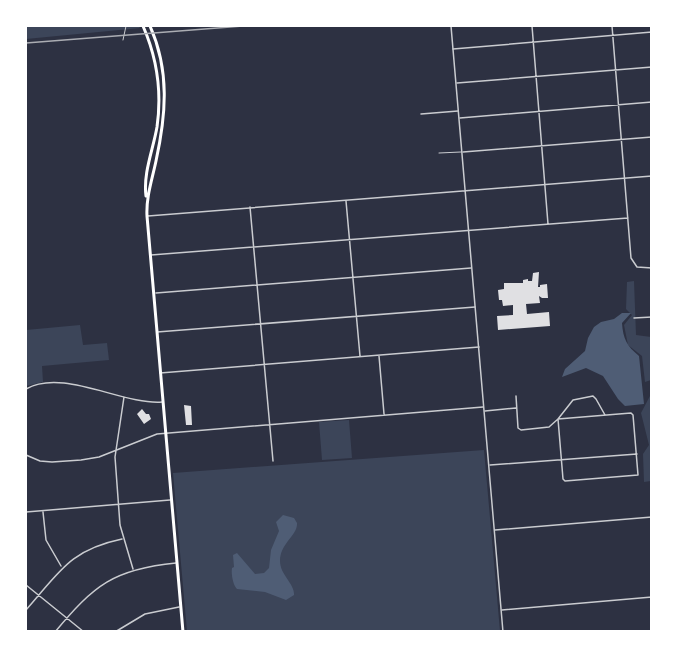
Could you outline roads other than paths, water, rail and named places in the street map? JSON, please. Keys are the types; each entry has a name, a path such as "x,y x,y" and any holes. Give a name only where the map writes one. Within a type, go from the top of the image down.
{"main road":[{"path":"143,26 156,65 159,102 146,176 147,216 183,632"},
{"path":"147,198 161,139 165,99 161,60 150,26"}],"street":[{"path":"451,26 503,632"},
{"path":"532,26 548,224"},
{"path":"612,26 631,258 637,267 651,268"},
{"path":"453,49 651,32"},
{"path":"456,83 651,67"},
{"path":"459,118 651,102"},
{"path":"421,114 459,111"},
{"path":"462,152 651,137"},
{"path":"147,216 651,176"},
{"path":"346,200 360,356"},
{"path":"250,207 273,461"},
{"path":"150,256 628,218"},
{"path":"154,293 472,268"},
{"path":"157,332 476,307"},
{"path":"634,318 651,317"},
{"path":"160,373 479,347"},
{"path":"379,355 384,415"},
{"path":"26,389 43,384 61,384 144,401 163,402"},
{"path":"516,396 518,428 521,430 549,427 573,400 593,396 605,415"},
{"path":"124,397 115,451 118,505 123,538 133,569"},
{"path":"26,455 40,461 90,459 157,434 484,407"},
{"path":"484,411 517,408"},
{"path":"631,413 638,475 566,482 562,479 558,418 631,413"},
{"path":"489,465 637,454"},
{"path":"26,512 171,500"},
{"path":"43,511 46,540 62,567"},
{"path":"494,530 651,517"},
{"path":"26,610 62,567 74,557 91,548 123,538"},
{"path":"55,632 94,590 108,580 133,569 177,562"},
{"path":"26,585 84,632"},
{"path":"501,610 651,597"},
{"path":"115,632 128,622 148,613 180,607"}],"lane":[{"path":"123,39 126,26"},
{"path":"439,153 462,152"}],"railway":[{"path":"26,43 243,26"}]}
